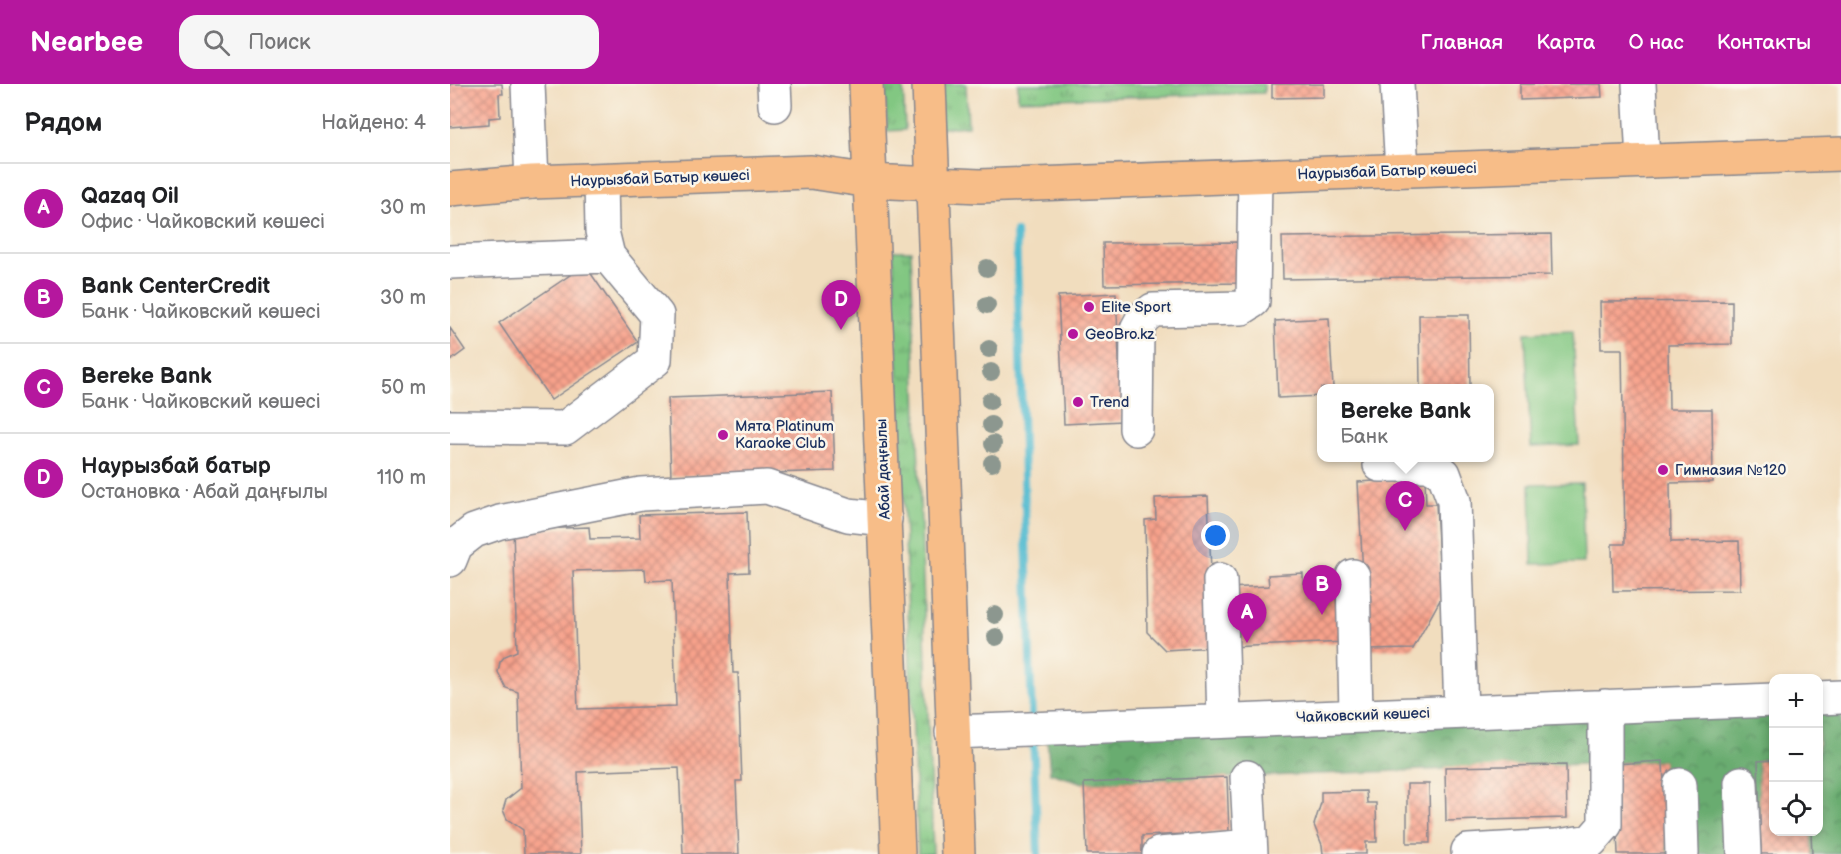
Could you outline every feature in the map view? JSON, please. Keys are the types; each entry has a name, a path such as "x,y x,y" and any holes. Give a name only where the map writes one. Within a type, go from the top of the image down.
{"main road":[{"name":"Абай даңғылы","path":"866,84 898,854"},
{"path":"929,84 958,854"},
{"name":"Наурызбай Батыр көшесі","path":"932,184 980,186 1841,154"},
{"name":"Наурызбай Батыр көшесі","path":"450,189 532,182 811,172 870,181"},
{"path":"870,181 932,184"}],"street":[{"path":"528,84 532,182"},
{"path":"1397,84 1402,171"},
{"path":"1639,84 1643,161"},
{"path":"1136,429 1137,329 1143,318 1153,310 1242,308 1253,301 1255,176"},
{"path":"450,427 565,428 655,360 657,315 608,256 602,231 601,180"},
{"path":"450,262 608,256"},
{"path":"1380,465 1429,465 1444,474 1454,501 1461,712"},
{"path":"450,561 456,545 474,531 500,522 641,494 767,487 848,515 885,519"},
{"path":"1353,576 1356,714"},
{"path":"1220,580 1224,720"},
{"path":"1823,698 1841,697"},
{"name":"Чайковский көшесі","path":"952,732 1356,714 1769,700"},
{"path":"1468,851 1557,846 1591,841 1605,825 1605,706"},
{"path":"1159,854 1251,850 1247,777"},
{"path":"1741,783 1744,854"},
{"path":"1680,785 1682,854"}],"green space":[{"path":"885,84 903,84 905,130 887,131"},
{"path":"929,84 966,84 968,126 931,129"},
{"path":"1018,84 1264,84 1264,93 1018,100"},
{"path":"893,251 911,251 933,854 918,854"},
{"path":"1573,331 1579,445 1531,447 1525,333"},
{"path":"1582,483 1584,563 1532,564 1530,484"},
{"path":"1823,698 1841,700 1841,854 1812,854 1811,836 1823,836"},
{"path":"1769,700 1769,760 1758,761 1761,854 1667,854 1663,761 1084,783 1050,773 1046,728"}],"building":[{"path":"450,84 502,84 503,94 499,94 500,117 489,118 489,124 450,127"},
{"path":"1272,84 1324,84 1324,97 1272,98"},
{"path":"1520,84 1601,84 1602,97 1520,100"},
{"path":"1551,234 1552,275 1283,279 1282,237"},
{"path":"1240,242 1240,283 1104,285 1103,243"},
{"path":"585,265 638,342 551,400 499,323"},
{"path":"1116,293 1122,421 1064,424 1058,296"},
{"path":"1732,301 1732,344 1668,345 1669,409 1712,409 1713,482 1670,483 1671,542 1739,541 1740,590 1613,591 1612,544 1625,544 1622,349 1601,349 1600,302"},
{"path":"1419,315 1469,315 1470,384 1420,384"},
{"path":"1329,318 1333,384 1317,384 1317,396 1278,398 1275,321"},
{"path":"450,328 465,350 450,361"},
{"name":"Мята Platinum Karaoke Club","path":"832,392 835,471 671,476 668,398"},
{"path":"1425,478 1426,504 1436,504 1441,598 1413,649 1367,650 1358,482"},
{"path":"1208,496 1214,647 1165,650 1147,632 1145,520 1156,519 1155,498"},
{"path":"747,512 749,572 730,573 733,673 738,673 742,781 736,781 739,854 683,854 679,768 578,772 581,854 524,854 523,830 507,819 503,810 506,800 521,788 518,692 506,688 498,672 500,662 505,656 517,651 513,530 589,527 590,539 640,538 639,515","holes":["645,569 646,581 672,580 676,706 578,709 573,571"]},
{"path":"1303,573 1303,583 1344,581 1346,642 1229,647 1227,588 1269,586 1268,575"},
{"path":"1769,760 1769,836 1811,836 1812,854 1761,854 1758,761"},
{"path":"1663,761 1667,854 1618,854 1614,764"},
{"path":"1566,765 1567,818 1446,821 1445,767"},
{"path":"1227,777 1229,832 1142,836 1142,854 1087,854 1084,783"},
{"path":"1407,784 1429,784 1430,843 1407,843"},
{"path":"1366,791 1367,803 1376,803 1377,842 1366,842 1366,854 1323,854 1314,825 1321,803 1321,792"}],"waterway":[{"path":"1016,232 1032,721"},
{"path":"1033,736 1038,854"}],"place":[{"name":"Elite Sport","path":"1089,307"},
{"name":"Наурызбай батыр","path":"841,330"},
{"name":"GeoBro.kz","path":"1073,334"},
{"name":"Trend","path":"1078,402"},
{"name":"Мята Platinum Karaoke Club","path":"723,435"},
{"name":"Гимназия №120","path":"1663,470"},
{"name":"Bereke Bank","path":"1405,531"},
{"name":"Bank CenterCredit","path":"1322,615"},
{"name":"Qazaq Oil","path":"1247,643"}]}
